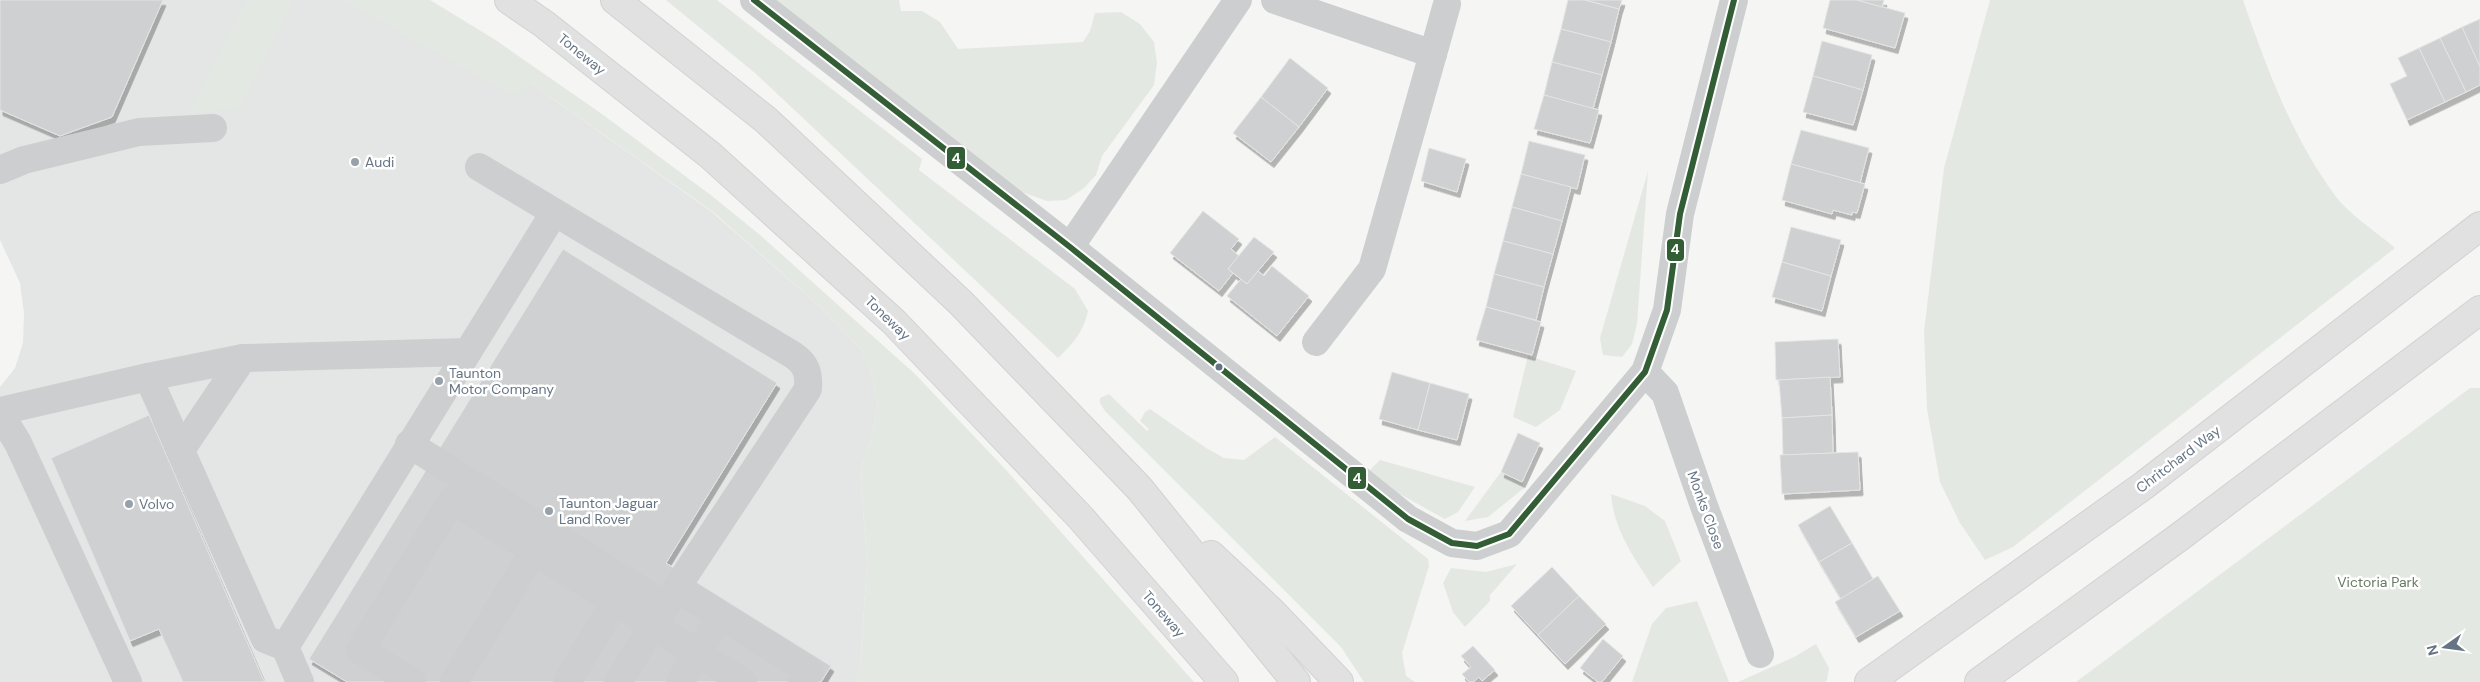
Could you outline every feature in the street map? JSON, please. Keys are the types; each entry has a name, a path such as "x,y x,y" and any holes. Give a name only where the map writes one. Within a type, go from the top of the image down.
{"main road":[{"name":"Toneway","path":"509,0 544,24 710,155 894,322 1080,517 1224,682"},
{"path":"615,0 766,120 961,303 1139,488 1270,610 1339,682"},
{"name":"Chritchard Way","path":"1869,682 2143,486 2480,226"},
{"path":"1979,682 2178,538 2480,310"},
{"path":"1139,488 1296,682"}],"street":[{"path":"499,0 544,24"},
{"path":"754,0 1070,248 1408,519 1452,543 1477,546 1509,534 1645,372 1667,310 1680,214 1734,0"},
{"path":"1070,248 1238,0"},
{"path":"1275,0 1433,54"},
{"path":"1316,342 1372,269 1447,4"},
{"path":"0,170 24,160 139,132 213,128"},
{"path":"480,167 793,355 802,362 809,374 808,389 618,682"},
{"path":"285,647 409,444 554,213"},
{"path":"128,682 18,444 0,412 148,377 243,358 467,352"},
{"path":"181,450 243,358"},
{"name":"Monks Close","path":"1645,372 1665,393 1704,506 1760,654"},
{"path":"148,377 265,639 285,647 300,682"},
{"path":"409,444 672,597 808,671 802,682"},
{"path":"412,682 360,650 452,500 744,682"},
{"path":"454,682 534,551"},
{"path":"567,682 616,602"},
{"path":"680,682 720,616"}],"shaded area":[{"name":"Taunton Motor Company","path":"0,0 386,0 532,84 712,212 819,306 860,348 872,376 878,404 871,438 860,470 867,562 860,669 856,682 0,682 0,387 15,368 23,343 24,313 20,283 0,240"}],"green space":[{"path":"247,0 293,0 240,108 189,113"},
{"path":"343,0 430,0 494,39 602,114 712,196 760,235 915,374 1007,471 1194,682 856,682 860,669 867,562 860,470 871,438 878,404 872,376 860,348 819,306 713,212 532,84 514,96"},
{"path":"666,0 717,0 922,159 919,170 1075,289 1088,311 1084,325 1073,343 1058,358 755,73"},
{"path":"777,0 899,0 901,11 922,11 940,22 958,49 1083,42 1090,31 1095,13 1121,12 1140,24 1154,42 1157,63 1154,85 1102,156 1096,175 1084,188 1066,200 1047,201 1013,189"},
{"path":"1990,0 2243,0 2282,103 2321,176 2342,204 2395,248 2013,547 1985,560 1960,523 1940,482 1927,409 1924,331 1944,168"},
{"path":"1648,171 1637,324 1632,344 1622,357 1603,355 1600,338"},
{"path":"1528,356 1576,371 1560,410 1536,427 1513,417"},
{"name":"Victoria Park","path":"2470,388 2480,388 2480,682 2076,682"},
{"path":"1109,394 1147,431 1149,429 1140,421 1145,412 1150,409 1206,448 1224,458 1244,460 1275,437 1428,559 1429,566 1402,653 1406,676 1415,682 1364,682 1341,647 1105,411 1100,403 1100,398"},
{"path":"1380,460 1475,487 1458,512 1445,519 1396,492 1369,471"},
{"path":"1501,472 1522,482 1524,488 1488,517 1465,521"},
{"path":"1611,494 1645,506 1665,521 1681,561 1653,587 1632,554 1621,532 1616,520"},
{"path":"1517,564 1490,595 1490,601 1465,627 1453,612 1443,583 1451,568 1486,572"},
{"path":"1697,601 1729,682 1632,682 1652,624 1666,608"},
{"path":"1816,644 1829,668 1825,682 1738,682 1794,657"}],"building":[{"path":"0,0 163,0 112,117 60,136 0,110"},
{"path":"1568,0 1585,0 1619,9 1611,42 1561,29"},
{"path":"1585,0 1622,0 1619,9"},
{"path":"1830,0 1857,0 1905,13 1895,48 1823,28"},
{"path":"1857,0 1884,0 1882,7"},
{"path":"2480,19 2480,67 2462,27"},
{"path":"2462,27 2480,67 2480,85 2466,92 2440,38"},
{"path":"1561,29 1611,42 1602,75 1552,62"},
{"path":"2440,38 2466,92 2445,102 2419,48"},
{"path":"1822,41 1872,55 1863,90 1813,76"},
{"path":"2419,48 2445,102 2407,120 2390,84 2407,76 2398,58"},
{"path":"1290,58 1328,88 1299,127 1261,97"},
{"path":"1552,62 1602,75 1593,109 1544,95"},
{"path":"1813,76 1863,90 1853,125 1803,112"},
{"path":"1544,95 1599,110 1590,143 1534,129"},
{"path":"1261,97 1299,127 1271,162 1233,133"},
{"path":"1801,130 1869,148 1860,183 1791,164"},
{"path":"1529,141 1585,155 1577,189 1521,174"},
{"path":"1429,148 1466,159 1457,192 1421,181"},
{"path":"1791,164 1865,184 1857,213 1852,212 1852,215 1833,210 1832,214 1782,200"},
{"path":"1521,174 1571,187 1562,221 1512,207"},
{"path":"1512,207 1562,221 1553,254 1503,241"},
{"path":"1203,211 1239,239 1231,249 1239,256 1228,269 1233,273 1219,291 1170,253"},
{"path":"1791,227 1841,240 1831,276 1782,262"},
{"path":"1254,237 1274,252 1247,284 1228,269"},
{"path":"1503,241 1553,254 1544,287 1494,274"},
{"name":"Taunton Jaguar Land Rover","path":"563,249 777,383 666,563 831,666 821,682 347,682 309,659"},
{"path":"1782,262 1831,276 1822,311 1772,297"},
{"path":"1272,266 1309,296 1277,336 1227,296 1241,279 1247,284 1258,271 1264,276"},
{"path":"1494,274 1544,287 1536,320 1486,307"},
{"path":"1486,307 1541,322 1532,355 1476,340"},
{"path":"1838,339 1840,377 1776,380 1775,342"},
{"path":"1392,372 1430,383 1418,430 1379,419"},
{"path":"1830,377 1832,415 1782,418 1779,380"},
{"path":"1430,383 1469,394 1457,440 1418,430"},
{"name":"Volvo","path":"149,415 265,682 183,682 159,629 130,641 51,458"},
{"path":"1832,415 1833,453 1783,455 1782,418"},
{"path":"1518,433 1540,443 1522,482 1501,472"},
{"path":"1858,452 1860,490 1782,494 1780,455"},
{"path":"1830,506 1852,543 1819,562 1798,525"},
{"path":"1852,543 1873,579 1841,599 1819,562"},
{"path":"1552,567 1579,596 1538,635 1511,606"},
{"path":"1878,576 1900,611 1856,637 1835,602"},
{"path":"1579,596 1606,624 1565,664 1538,635"},
{"path":"1603,639 1623,656 1602,682 1598,682 1580,668"},
{"path":"1473,646 1495,670 1482,681 1479,677 1474,682 1469,682 1462,674 1471,667 1461,656"}],"transit line":[{"name":"4","path":"754,0 1070,247 1408,519 1452,543 1477,546 1509,534 1645,372 1667,310 1680,214 1734,0"}],"place":[{"name":"Audi","path":"355,162"},
{"name":"Taunton Motor Company","path":"439,381"},
{"name":"Volvo","path":"129,504"},
{"name":"Taunton Jaguar Land Rover","path":"549,511"}]}
